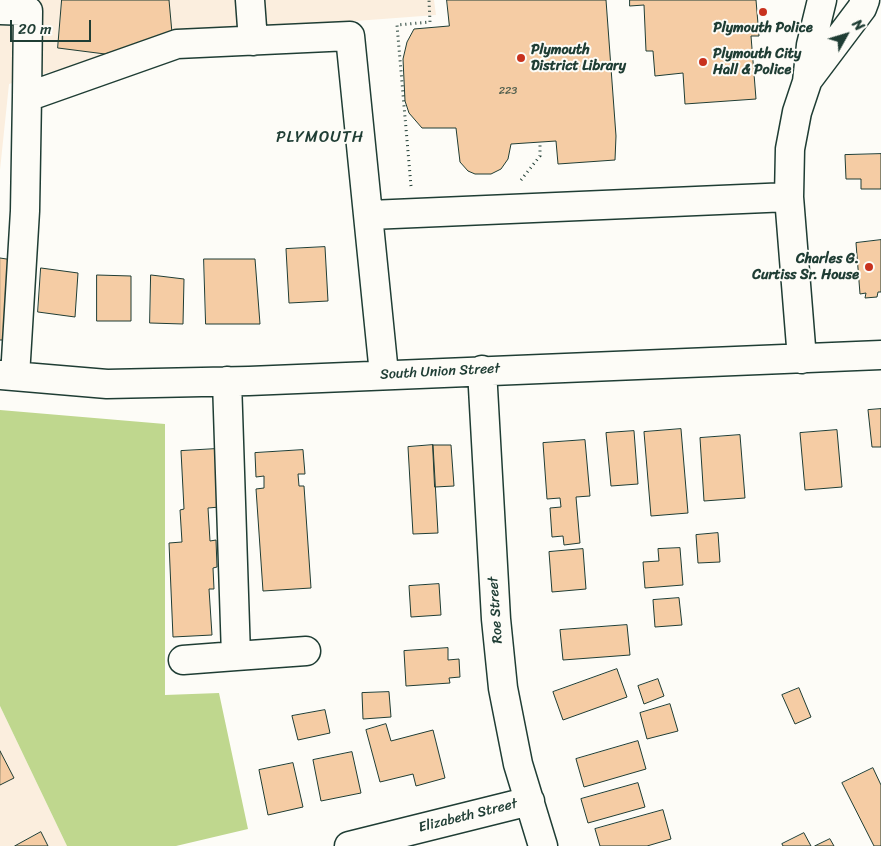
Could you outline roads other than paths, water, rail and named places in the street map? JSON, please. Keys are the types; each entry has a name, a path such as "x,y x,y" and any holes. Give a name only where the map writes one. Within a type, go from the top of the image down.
{"street":[{"path":"250,0 253,41"},
{"path":"802,359 789,197 790,149 798,109 807,82 811,45 822,0"},
{"path":"807,82 862,8 865,0"},
{"path":"0,10 28,12 25,211 8,375"},
{"path":"27,97 177,44 350,36 370,215 384,374"},
{"path":"370,215 789,197"},
{"name":"South Union Street","path":"8,375 106,384 227,381 881,355"},
{"name":"Roe Street","path":"482,370 496,619 503,688 518,764 543,846"},
{"path":"227,381 236,656"},
{"path":"183,660 306,651"},
{"name":"Elizabeth Street","path":"349,846 530,801"}],"place":[{"name":"Plymouth Police","path":"763,12"},
{"name":"Plymouth District Library","path":"521,58"},
{"name":"Plymouth City Hall & Police","path":"703,62"},
{"name":"Charles G. Curtiss Sr. House","path":"869,267"}],"district":[{"name":"PLYMOUTH","path":"320,138"}]}
